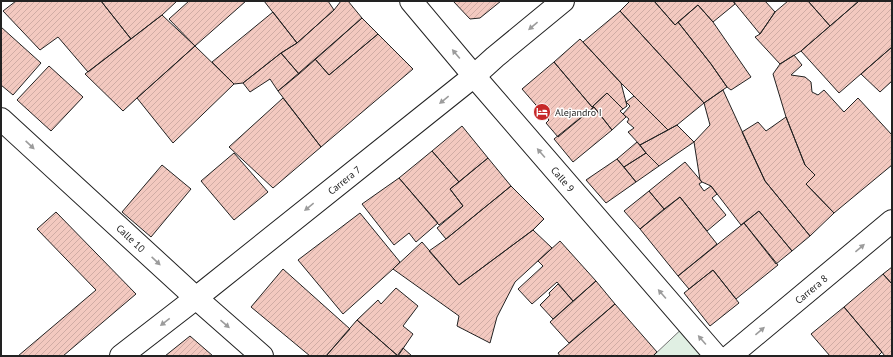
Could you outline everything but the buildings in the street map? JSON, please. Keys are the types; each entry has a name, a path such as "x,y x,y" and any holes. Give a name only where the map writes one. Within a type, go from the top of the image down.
{"main road":[{"name":"Calle 9","path":"411,1 716,356"},
{"name":"Carrera 7","path":"122,356 474,76 563,1"},
{"name":"Calle 10","path":"1,119 196,298 262,356"},
{"name":"Carrera 8","path":"730,356 892,221"}],"green space":[{"path":"688,323 716,356 653,356"}],"place":[{"name":"Alejandro I","path":"542,112"}]}
